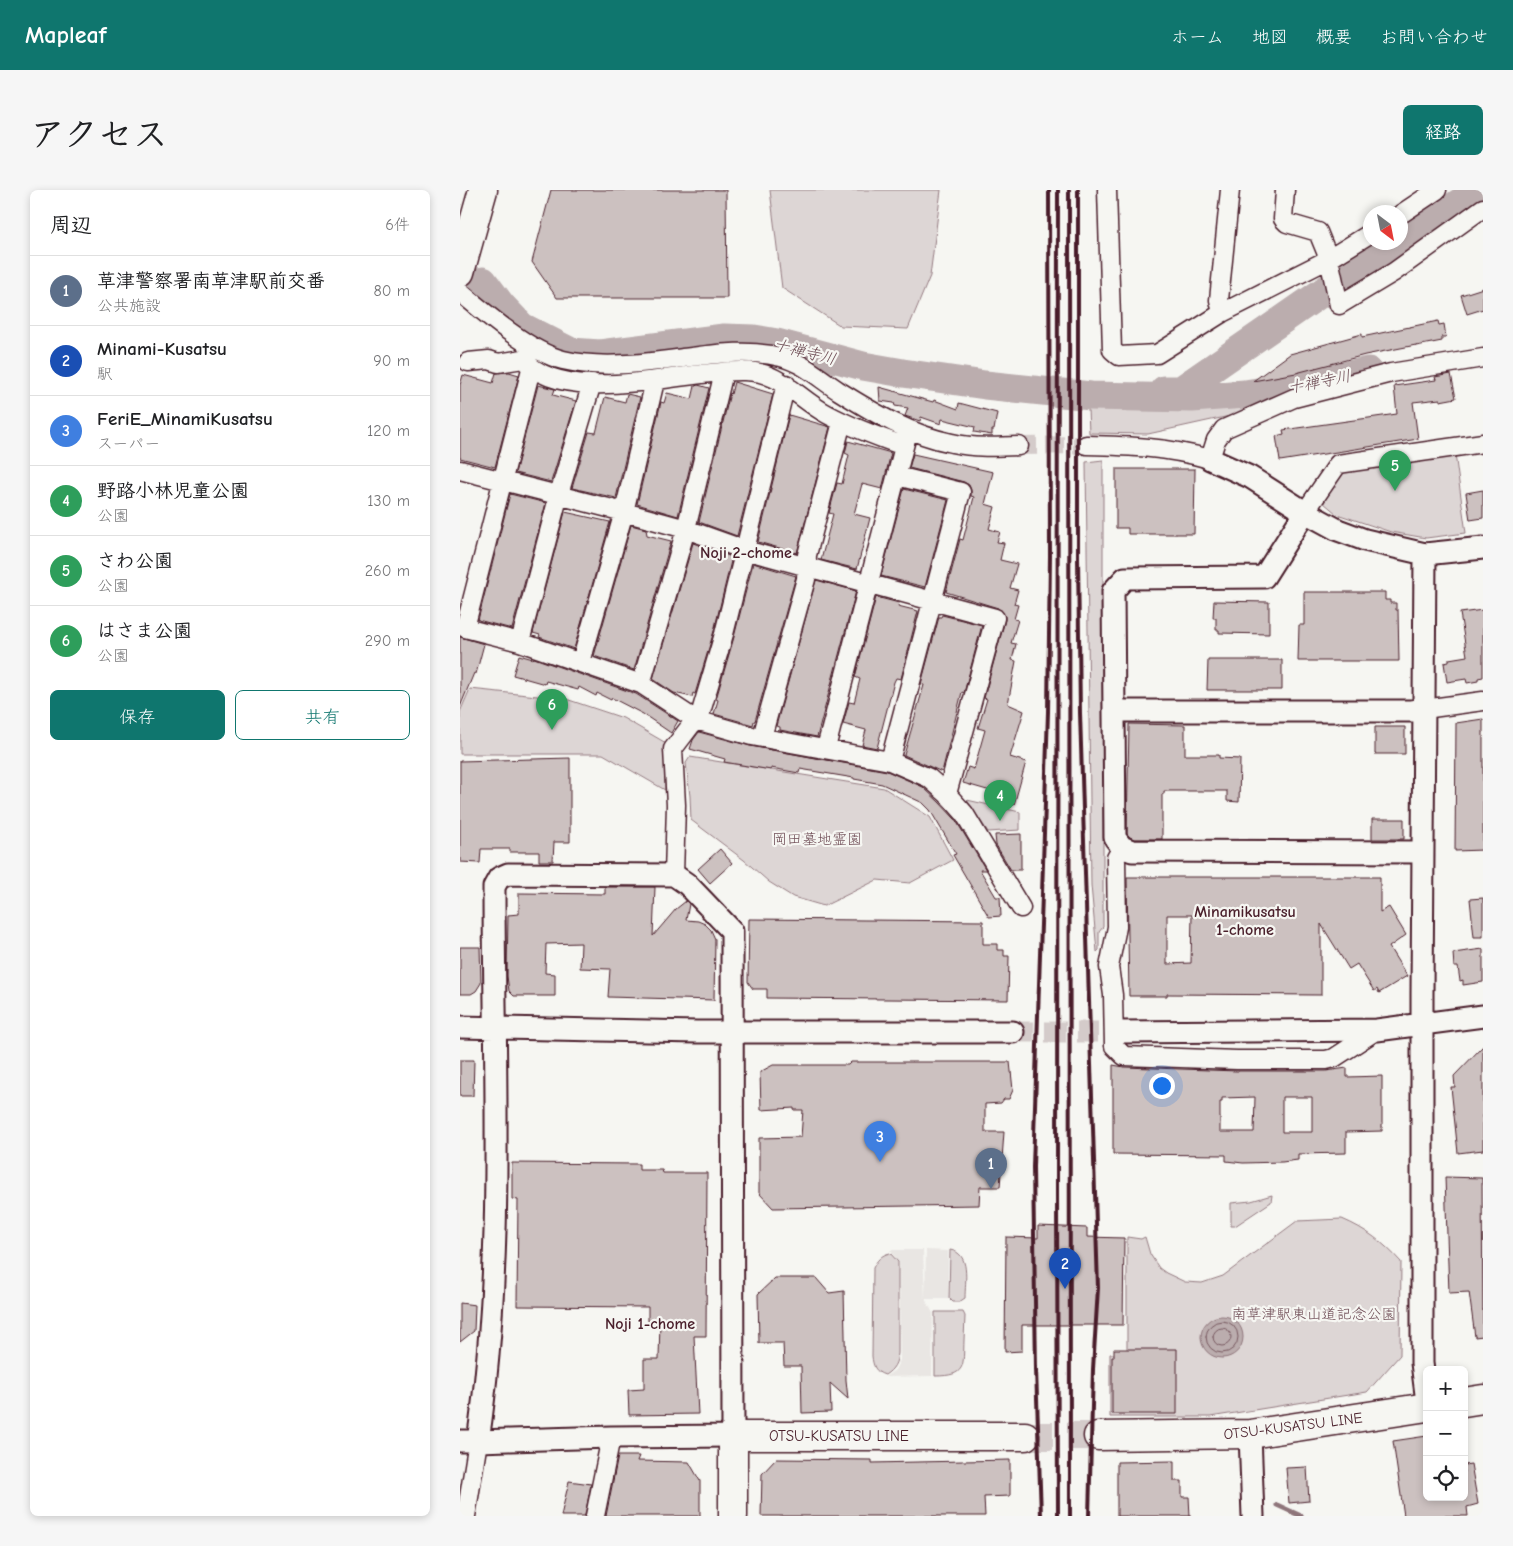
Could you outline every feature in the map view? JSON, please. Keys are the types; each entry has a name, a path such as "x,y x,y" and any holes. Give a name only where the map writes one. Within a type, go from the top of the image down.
{"main road":[{"path":"460,272 465,234 483,190"},
{"path":"1468,1401 1483,1399"},
{"name":"OTSU-KUSATSU LINE","path":"1098,1436 1250,1434 1423,1408"},
{"path":"732,1436 733,1516"},
{"name":"OTSU-KUSATSU LINE","path":"732,1436 1025,1436"}],"street":[{"path":"1107,190 1112,350 1119,356 1157,354 1222,313 1329,259 1363,237"},
{"path":"1222,313 1220,300 1230,190"},
{"path":"1284,190 1283,219 1287,223 1318,232 1329,259 1339,305 1394,272 1483,208"},
{"path":"1408,209 1437,190"},
{"path":"460,292 487,315 536,349 563,360 599,364 631,364 734,352 759,353 782,357 804,367 874,413 906,438"},
{"path":"468,362 489,360 536,349"},
{"path":"1210,459 1216,440 1224,429 1294,398 1391,373 1483,358"},
{"path":"489,360 498,363 523,359 531,368 564,381 592,383 655,381 724,372 745,371 767,374 786,384 824,413 842,422 906,438 986,447 1020,446"},
{"path":"531,368 465,628 520,642 641,684 696,720 752,736 890,761 929,778 964,813 1021,908"},
{"path":"641,684 686,529 724,372"},
{"path":"582,662 624,512 655,381"},
{"path":"520,642 592,383"},
{"path":"674,875 676,805 673,749 701,712 724,634 786,384"},
{"path":"762,737 806,579 807,554 842,422"},
{"path":"826,748 906,438"},
{"path":"1423,852 1132,851 1122,847 1115,838 1114,833 1113,591 1125,578 1264,578 1305,512 1338,464 1483,443"},
{"path":"1086,446 1136,446 1181,451 1210,459 1250,477 1305,512 1338,530 1365,540 1426,554 1483,548"},
{"path":"460,470 560,494 686,529 745,550 995,618 947,794"},
{"path":"890,761 961,492 896,476"},
{"path":"1423,1371 1423,852 1426,554"},
{"path":"1114,710 1411,710 1483,701"},
{"path":"1122,847 1116,858 1117,927 1109,967 1113,995 1114,1046 1124,1056 1237,1060 1326,1060 1334,1058 1377,1030"},
{"path":"466,1516 469,1441 487,1373 493,1304 495,1218 494,887 499,878 508,874 674,875 686,884 732,931 732,1436 469,1441"},
{"path":"1121,1032 1377,1030 1483,1016"},
{"path":"460,1027 733,1032 1013,1032"},
{"path":"1250,1434 1253,1516"},
{"path":"595,1516 611,1437"}],"shaded area":[{"path":"890,1250 923,1250 925,1299 933,1313 932,1376 885,1377 895,1370 900,1360 899,1263"},
{"path":"926,1250 948,1251 948,1299 925,1299"}],"green space":[{"path":"770,190 941,190 930,276 908,329 841,326 782,288"},
{"path":"1256,405 1257,410 1148,434 1089,433 1088,409 1223,409"},
{"path":"1455,454 1466,533 1426,538 1391,532 1337,514 1324,503 1335,478 1352,469"},
{"path":"1103,460 1103,927 1099,932 1099,950 1097,952 1091,885 1086,462"},
{"path":"470,689 566,699 623,718 666,743 665,790 603,754 460,754 460,712"},
{"name":"岡田墓地霊園","path":"690,757 884,788 930,817 953,860 910,883 877,880 824,906 793,897 769,882 744,860 691,820 686,763"},
{"path":"967,800 1020,812 1020,830 988,832"},
{"path":"1272,1195 1271,1202 1235,1226 1231,1226 1231,1203 1251,1201"},
{"name":"南草津駅東山道記念公園","path":"1342,1219 1374,1237 1401,1262 1400,1355 1367,1392 1210,1417 1110,1417 1110,1354 1127,1354 1127,1237 1141,1239 1145,1237 1150,1254 1159,1268 1166,1273 1185,1282 1202,1283 1223,1276 1297,1221"},
{"path":"950,1250 957,1252 964,1262 966,1276 965,1298 959,1302 953,1302 949,1298"},
{"path":"890,1253 898,1262 898,1353 894,1366 885,1375 875,1368 872,1356 873,1268 880,1258"},
{"path":"935,1312 963,1312 965,1316 963,1363 958,1371 945,1376 935,1376"}],"water":[{"path":"1222,1316 1237,1322 1243,1337 1237,1352 1222,1358 1207,1352 1201,1337 1207,1322"}],"building":[{"path":"551,190 726,190 727,298 557,298 532,262"},
{"path":"1483,288 1483,309 1467,314 1461,295"},
{"path":"1438,321 1439,325 1444,324 1446,337 1442,337 1442,341 1365,355 1296,373 1253,381 1290,354 1362,334 1362,337"},
{"path":"509,372 519,375 495,467 460,458 460,385 463,375 493,383 496,373"},
{"path":"1451,374 1456,398 1440,401 1440,399 1413,402 1418,439 1280,461 1276,436 1284,434 1283,430 1397,414 1394,386 1436,380 1435,377"},
{"path":"734,382 773,394 737,536 699,522"},
{"path":"538,385 555,389 553,395 576,401 551,482 515,473"},
{"path":"695,386 709,388 678,516 637,504 661,402 664,403 667,393 692,399"},
{"path":"879,387 933,402 934,400 958,409 959,403 997,413 994,430 992,430 992,435 974,432 975,427 942,419 941,424 921,417 920,421 905,416 908,408 880,401"},
{"path":"627,394 640,397 616,498 572,488 589,432 596,433 605,397 625,402"},
{"path":"789,415 830,427 797,553 758,542"},
{"path":"848,441 891,453 882,489 862,484 854,514 870,518 857,569 821,560 833,514 829,513 837,483 842,484 849,455 845,453"},
{"path":"913,454 993,472 985,504 995,507 989,529 1000,532 997,542 1004,543 1000,560 1017,564 1010,588 1018,590 1014,604 1018,605 1014,619 1018,620 1011,643 1016,644 1012,660 1016,661 1008,704 1024,711 1010,757 1026,762 1014,805 992,800 994,792 963,783 968,767 974,769 985,730 978,728 987,699 984,698 1005,620 1005,615 998,608 946,592 960,539 963,540 974,497 971,496 969,485 964,482 909,468"},
{"path":"1116,469 1195,469 1194,534 1128,534 1128,528 1116,528"},
{"path":"904,489 948,500 925,587 881,576"},
{"path":"1483,490 1483,518 1470,520 1466,493"},
{"path":"510,494 546,503 512,629 478,620"},
{"path":"565,512 610,522 574,649 539,637 540,635 533,633"},
{"path":"631,525 646,529 647,535 671,541 634,670 594,656"},
{"path":"693,543 732,557 714,631 695,694 693,693 692,697 674,693 653,679"},
{"path":"753,563 796,576 753,725 714,714 718,700 716,699"},
{"path":"816,580 856,591 817,737 780,730 780,727 776,726"},
{"path":"1304,592 1385,592 1385,600 1390,600 1390,603 1396,603 1396,610 1398,610 1399,661 1298,661 1299,625 1304,625"},
{"path":"876,597 899,603 898,606 918,611 901,679 896,678 894,682 877,748 862,745 866,730 843,724 849,702 854,703 860,679 855,677"},
{"path":"1214,601 1269,602 1269,634 1219,633 1219,630 1216,630 1216,618 1213,618"},
{"path":"1483,610 1483,677 1478,678 1478,681 1467,683 1466,679 1447,682 1444,663 1449,662 1449,659 1467,656 1460,613"},
{"path":"942,615 982,625 964,693 962,692 942,772 904,755 924,685 921,684 939,617"},
{"path":"460,637 484,644 476,674 474,673 460,707"},
{"path":"519,655 534,658 636,694 678,721 671,733 643,714 612,698 611,700 597,693 596,696 579,687 578,690 546,681 545,684 513,675"},
{"path":"1208,660 1282,660 1282,690 1207,690"},
{"path":"1483,719 1483,850 1455,851 1456,723"},
{"path":"1129,724 1185,725 1185,755 1219,755 1219,758 1240,759 1239,802 1227,801 1227,791 1164,791 1164,794 1162,794 1162,839 1134,839 1130,837 1127,834"},
{"path":"1375,727 1405,727 1405,754 1375,754"},
{"path":"699,732 750,746 887,771 923,787 955,819 986,870 980,870 996,897 1000,897 1001,916 989,917 953,855 956,854 930,810 923,803 882,784 854,778 800,769 799,773 724,762 725,759 690,749 693,740"},
{"path":"570,758 570,842 554,842 553,861 539,861 539,852 481,849 480,863 460,862 460,761"},
{"path":"1372,819 1404,819 1404,839 1372,839"},
{"path":"1021,834 1021,870 1011,870 996,845 995,835"},
{"path":"720,849 732,863 710,883 698,869"},
{"path":"1127,877 1380,877 1380,912 1389,907 1406,935 1389,947 1407,976 1379,993 1377,989 1374,991 1357,964 1349,969 1321,924 1321,995 1167,994 1167,996 1129,996","holes":["1167,915 1192,915 1191,963 1167,964"]},
{"path":"605,887 655,887 653,936 676,909 686,901 689,904 686,920 705,924 711,930 715,939 714,1000 608,997 610,969 580,968 581,943 546,944 545,973 555,974 555,996 514,996 509,991 507,976 508,915 519,914 519,893 605,894"},
{"path":"1483,898 1483,937 1474,937 1470,899"},
{"path":"749,919 983,921 983,944 997,944 997,950 1004,950 1004,956 1009,956 1008,1000 767,998 767,989 753,989 748,982"},
{"path":"460,947 480,947 481,983 476,991 471,994 460,994"},
{"path":"1483,949 1483,982 1463,985 1463,980 1460,981 1458,967 1454,967 1453,953"},
{"path":"1483,1046 1483,1150 1458,1153 1451,1087 1455,1087 1454,1076"},
{"path":"460,1060 474,1060 473,1096 460,1096"},
{"path":"851,1062 1010,1062 1013,1090 1009,1099 1004,1099 1001,1103 985,1104 985,1132 1004,1132 1000,1187 980,1187 979,1205 773,1208 759,1193 759,1138 801,1137 803,1110 794,1110 794,1108 761,1110 760,1072 773,1065 848,1065"},
{"path":"1113,1065 1237,1071 1326,1071 1347,1068 1347,1077 1382,1076 1382,1131 1346,1132 1346,1153 1298,1154 1298,1160 1243,1163 1226,1161 1226,1155 1113,1154","holes":["1255,1097 1254,1132 1220,1132 1220,1102 1222,1102 1222,1098","1282,1097 1312,1097 1312,1132 1282,1132"]},
{"path":"512,1163 639,1164 639,1170 662,1170 663,1173 707,1173 706,1336 694,1336 698,1414 629,1415 628,1390 644,1389 644,1359 659,1359 660,1321 648,1321 648,1307 517,1306 518,1200 512,1199"},
{"path":"1445,1177 1482,1178 1483,1336 1475,1337 1469,1292 1449,1293"},
{"path":"1038,1226 1087,1228 1087,1237 1124,1238 1123,1325 1022,1325 1022,1351 1005,1352 1006,1237 1038,1238"},
{"path":"775,1278 816,1278 829,1293 844,1291 848,1399 830,1383 831,1412 802,1413 801,1366 784,1366 783,1343 759,1343 758,1294"},
{"path":"460,1303 475,1305 474,1331 460,1342"},
{"path":"1114,1349 1177,1349 1177,1414 1112,1414 1112,1357 1114,1357"},
{"path":"1423,1437 1423,1501 1468,1501 1468,1464 1471,1464 1478,1504 1467,1507 1468,1516 1404,1516 1393,1441"},
{"path":"618,1456 639,1456 637,1461 689,1462 700,1481 700,1516 606,1516"},
{"path":"776,1459 872,1460 872,1463 1010,1460 1010,1496 984,1497 985,1516 761,1516 762,1474"},
{"path":"1174,1461 1174,1481 1182,1481 1182,1497 1189,1497 1190,1516 1117,1516 1117,1462"},
{"path":"1307,1467 1309,1501 1289,1503 1286,1468"},
{"path":"569,1481 591,1484 585,1516 561,1516"}],"waterway":[{"name":"十禅寺川","path":"1408,236 1479,190"},
{"name":"十禅寺川","path":"1164,390 1181,390 1386,250"},
{"name":"十禅寺川","path":"483,281 501,305 522,327 571,352 600,354 724,338 754,339 777,343 863,366 903,373 985,385 1091,396 1192,398 1245,394 1296,386 1368,371"},
{"path":"1277,1505 1301,1516"}],"tunnel":[{"path":"1019,446 1086,445"},
{"path":"1013,1032 1121,1032"},
{"path":"1025,1436 1098,1436"}],"railway":[{"path":"1041,1516 1036,1369 1033,1167 1048,712 1050,556 1049,190"},
{"path":"1058,190 1058,1516"},
{"path":"1069,190 1070,1516"},
{"path":"1078,190 1080,713 1098,1288 1093,1369 1089,1516"}],"place":[{"name":"さわ公園","path":"1395,491"},
{"name":"はさま公園","path":"552,730"},
{"name":"野路小林児童公園","path":"1000,821"},
{"name":"FeriE_MinamiKusatsu","path":"880,1162"},
{"name":"草津警察署南草津駅前交番","path":"991,1189"},
{"name":"Minami-Kusatsu","path":"1065,1289"}],"district":[{"name":"Noji 2-chome","path":"746,552"},
{"name":"Minamikusatsu 1-chome","path":"1245,920"},
{"name":"Noji 1-chome","path":"650,1323"}]}
